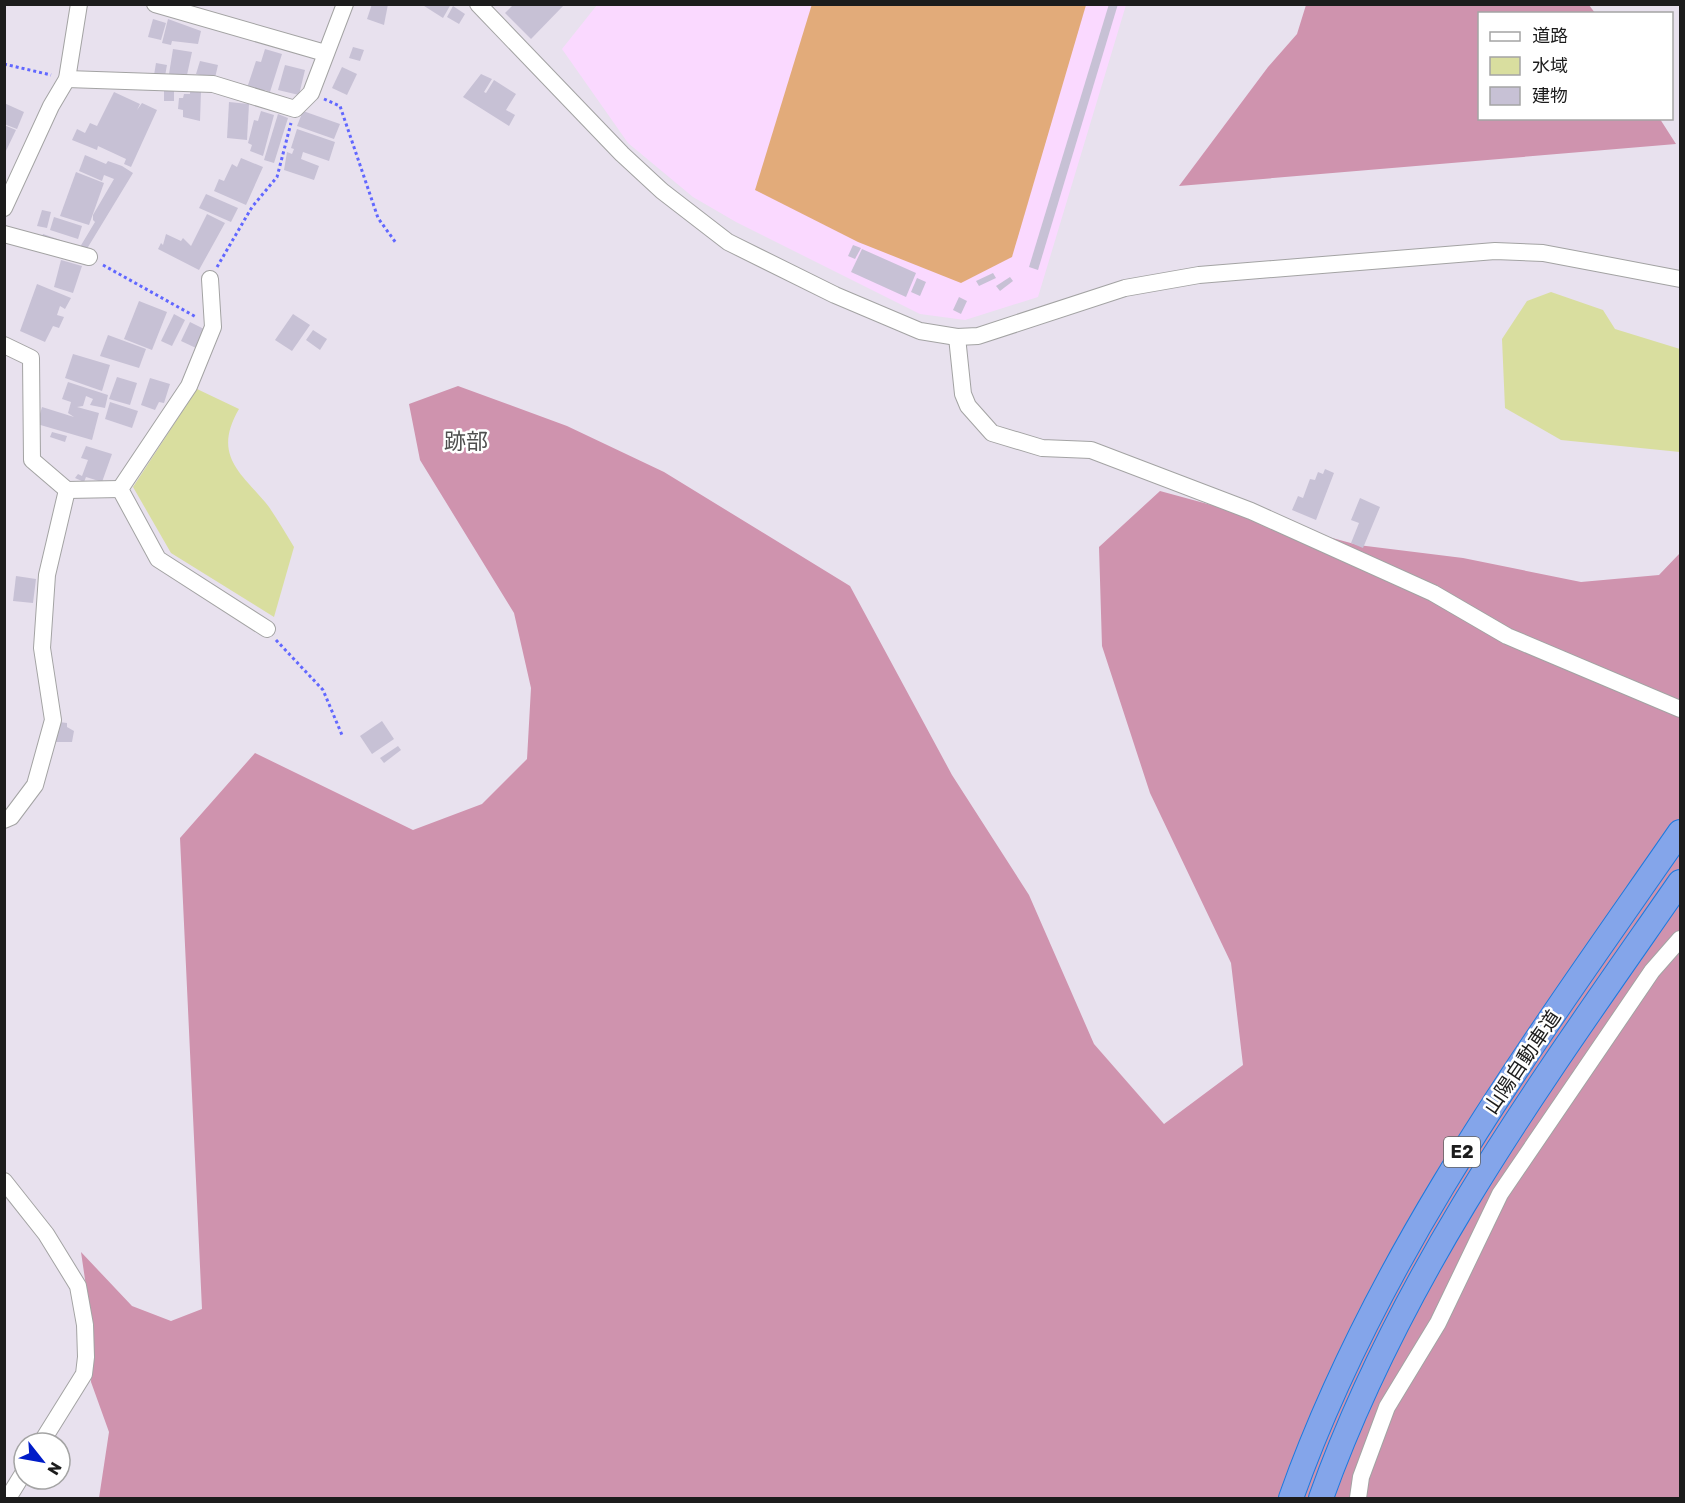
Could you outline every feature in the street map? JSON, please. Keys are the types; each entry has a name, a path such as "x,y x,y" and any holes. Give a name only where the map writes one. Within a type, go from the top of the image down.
{"highway":[{"name":"山陽自動車道","path":"1291,1498 1364,1328 1415,1232 1472,1136 1680,832"},
{"name":"山陽自動車道","path":"1321,1498 1369,1383 1431,1259 1509,1131 1680,882"}],"street":[{"path":"4,208 51,106 67,79 79,4"},
{"path":"155,4 326,54"},
{"path":"67,79 213,84 295,109 311,93 345,4"},
{"path":"478,4 622,154 662,191 728,242 882,316 920,331 957,337 978,336 1006,329 1045,312 1125,288 1199,275 1495,251 1543,253 1680,279"},
{"path":"4,234 89,257"},
{"path":"120,489 189,386 213,327 210,279"},
{"path":"957,337 963,394 968,406 992,433 1042,448 1091,450 1251,511 1433,593 1507,636 1680,709"},
{"path":"4,345 31,358 32,460 67,490 120,489"},
{"path":"120,489 158,559 267,629"},
{"path":"4,820 11,817 35,785 53,720 42,648 47,575 67,490"},
{"path":"1358,1498 1361,1477 1387,1407 1438,1323 1500,1194 1652,971 1680,939"},
{"path":"4,1181 46,1234 78,1287 85,1325 84,1374 48,1431"}],"path":[{"path":"4,64 67,79"},
{"path":"311,93 340,106 378,218 396,243"},
{"path":"210,279 252,207 278,177 295,109"},
{"path":"89,257 213,327"},
{"path":"267,629 323,690 342,735"}],"shaded area":[{"path":"812,4 1086,5 1012,257 961,283 858,242 755,190"},
{"path":"597,5 1126,5 1038,297 965,320 920,314 736,222 693,197 628,143 562,49"},
{"path":"1306,5 1589,5 1594,12 1478,12 1478,120 1661,120 1676,144 1179,186 1268,67 1297,34"},
{"path":"458,386 567,426 664,472 850,586 952,775 1029,895 1094,1044 1164,1124 1243,1065 1231,963 1150,793 1102,646 1099,547 1160,491 1358,545 1463,558 1581,582 1659,575 1680,553 1680,1498 99,1498 109,1432 91,1382 93,1334 81,1252 132,1306 171,1321 202,1309 180,838 255,753 413,830 482,804 527,759 531,688 514,613 420,460 409,404"}],"water":[{"path":"1551,292 1603,310 1615,329 1680,349 1680,452 1561,440 1505,408 1502,339 1527,301"},
{"path":"197,389 239,409 231,426 228,440 229,452 234,464 269,507 294,547 274,617 171,553 133,487"}],"building":[{"path":"372,4 388,4 384,25 367,19"},
{"path":"421,4 451,4 443,18"},
{"path":"514,4 565,4 531,39 505,13"},
{"path":"1109,4 1118,4 1038,270 1029,267"},
{"path":"453,6 465,14 459,24 447,17"},
{"path":"153,19 166,23 161,40 148,37"},
{"path":"168,19 201,31 198,44 172,41 171,45 162,43"},
{"path":"353,47 364,50 360,61 349,58"},
{"path":"173,49 192,52 187,75 169,74"},
{"path":"265,49 282,54 270,92 265,90 263,93 247,88 256,61 261,62"},
{"path":"200,61 218,65 215,78 196,74"},
{"path":"156,63 167,65 165,76 154,75"},
{"path":"285,65 305,70 299,95 278,90"},
{"path":"342,67 357,74 347,95 332,88"},
{"path":"481,74 492,79 484,92 486,93 494,80 516,94 506,110 515,115 509,126 463,97"},
{"path":"164,89 174,90 174,101 164,101"},
{"path":"190,91 201,91 200,121 183,117 183,110 178,109 179,98 183,98 184,94 190,94"},
{"path":"114,92 140,104 137,110 142,103 157,110 131,167 124,164 126,159 98,146 97,150 72,140 77,129 85,133 90,123 97,126"},
{"path":"229,102 249,104 247,140 227,138"},
{"path":"4,103 24,112 17,129 4,124"},
{"path":"261,111 274,115 263,156 250,151 252,145 248,143 254,120 258,121"},
{"path":"303,111 340,124 334,139 297,126"},
{"path":"278,114 288,118 274,163 264,160"},
{"path":"4,125 16,130 4,155"},
{"path":"297,129 335,142 329,161 303,152 301,159 319,166 314,180 284,170 287,152 292,154 294,149 291,148"},
{"path":"85,155 106,164 108,161 122,166 133,173 85,252 41,239 43,234 80,247 95,222 93,215 114,179 104,175 102,181 79,171"},
{"path":"241,158 263,167 246,205 214,191 219,179 224,181 232,164 237,167"},
{"path":"76,172 104,183 89,225 60,216"},
{"path":"206,194 238,208 231,222 199,208"},
{"path":"42,210 51,212 47,228 37,226"},
{"path":"207,214 225,223 199,270 158,249 161,243 163,245 166,234 181,241 183,238 191,246"},
{"path":"54,217 82,226 78,239 50,230"},
{"path":"853,245 861,248 855,259 848,256"},
{"path":"862,249 916,273 906,297 851,272"},
{"path":"61,260 82,266 73,293 54,287"},
{"path":"993,273 996,278 979,286 976,281"},
{"path":"1010,277 1013,281 1000,291 996,286"},
{"path":"917,278 926,282 920,296 911,292"},
{"path":"37,284 71,298 65,309 60,306 57,315 64,317 59,328 53,326 45,342 20,331"},
{"path":"959,297 967,301 961,314 953,310"},
{"path":"139,301 167,312 152,350 124,339"},
{"path":"174,314 185,320 172,346 161,341"},
{"path":"293,314 310,325 292,351 275,340"},
{"path":"190,322 204,329 196,348 181,341"},
{"path":"313,330 327,339 320,350 306,340"},
{"path":"108,335 146,349 139,368 100,356"},
{"path":"73,354 110,365 102,391 65,378"},
{"path":"117,377 137,383 130,405 109,399"},
{"path":"150,378 170,384 164,403 159,402 155,410 141,405"},
{"path":"68,382 108,395 105,408 90,405 93,399 86,396 83,406 77,407 99,413 92,440 37,424 42,407 74,417 68,413 71,402 62,399"},
{"path":"110,402 138,411 132,428 105,419"},
{"path":"52,432 67,436 65,442 50,437"},
{"path":"86,446 112,454 102,482 86,477 84,482 75,478 78,474 82,476 88,460 81,458"},
{"path":"1325,469 1334,473 1316,520 1292,510 1298,496 1303,498 1310,479 1315,480 1318,472 1323,474"},
{"path":"1360,498 1380,507 1363,548 1351,543 1359,523 1351,520"},
{"path":"16,576 36,579 33,603 13,601"},
{"path":"382,721 394,739 372,754 360,736"},
{"path":"59,722 67,723 67,727 74,731 72,742 54,742"},
{"path":"398,746 401,750 384,763 380,758"}],"district":[{"name":"跡部","path":"466,441"}]}
